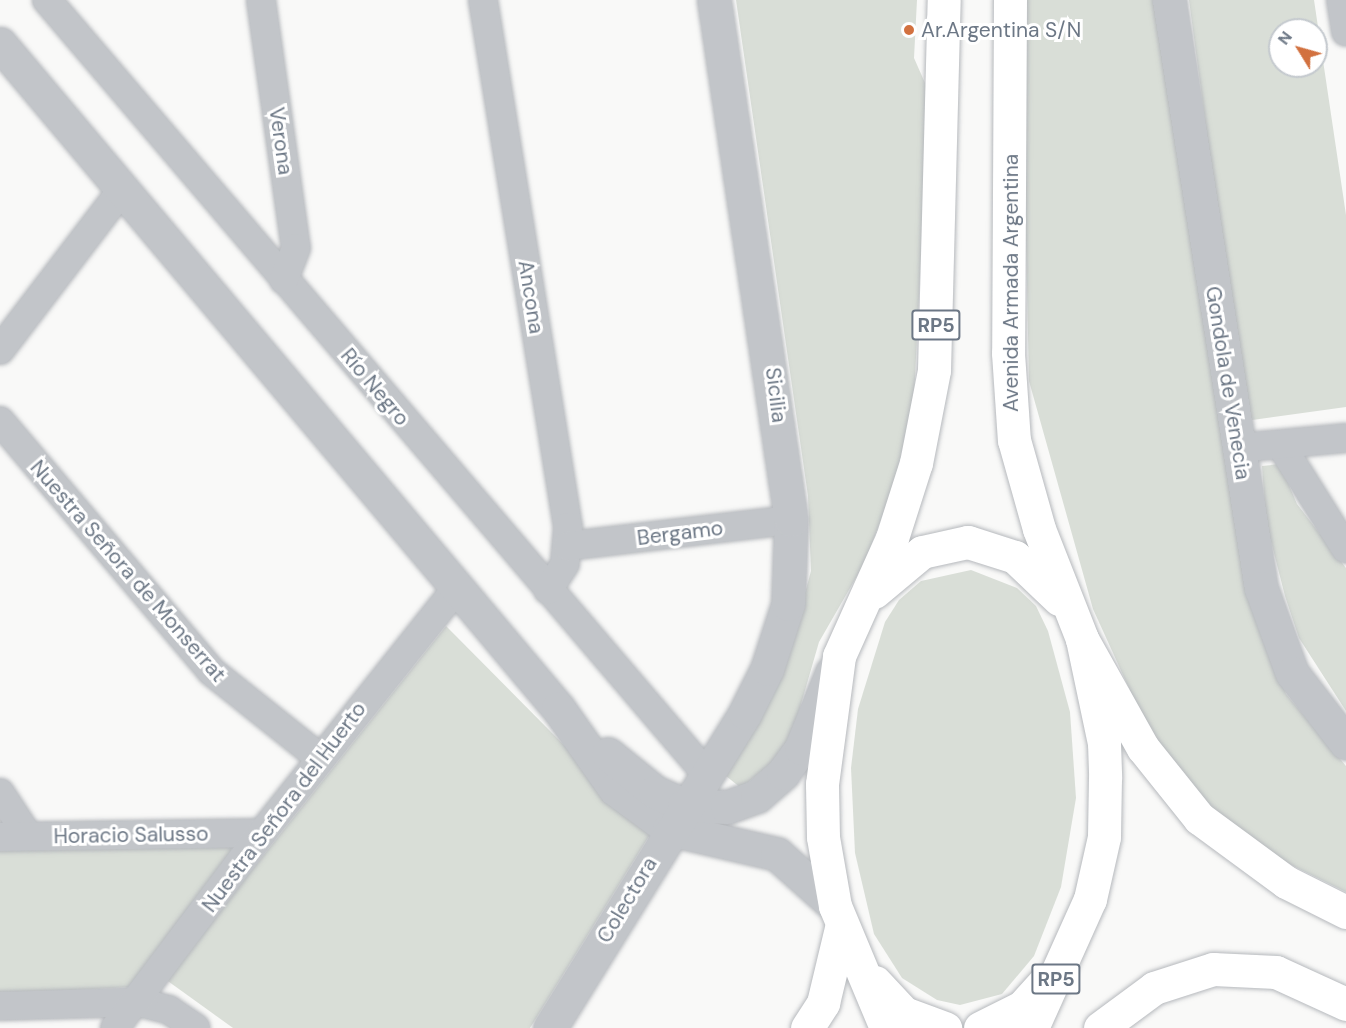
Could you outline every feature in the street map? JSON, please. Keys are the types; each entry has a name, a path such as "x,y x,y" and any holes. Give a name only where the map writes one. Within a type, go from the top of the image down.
{"main road":[{"name":"Avenida Armada Argentina","path":"886,1028 842,927 823,837 822,784 843,645 895,529 916,463 934,370 944,0"},
{"name":"Avenida Armada Argentina","path":"1010,0 1008,353 1014,440 1039,529 1081,633 1104,742 1105,807 1097,870 1079,930 1032,1028"},
{"name":"Avenida Armada Argentina","path":"843,645 900,565 922,552 968,542 1015,557 1038,575 1081,633"},
{"path":"1081,633 1143,748 1199,818 1286,882 1346,912"},
{"name":"Avenida Armada Argentina","path":"842,927 904,1013 945,1028"},
{"path":"807,1028 823,1003 842,927"},
{"name":"Avenida Armada Argentina","path":"980,1028 1022,1007 1079,930"},
{"path":"1100,1028 1154,988 1213,969 1275,972 1346,1004"}],"street":[{"name":"Río Negro","path":"47,0 705,772"},
{"name":"Verona","path":"261,0 296,248 284,280"},
{"name":"Ancona","path":"483,0 568,546 565,564 548,590"},
{"name":"Sicilia","path":"705,772 745,713 779,637 792,573 791,519 714,0"},
{"name":"Gondola de Venecia","path":"1169,0 1238,448 1269,619 1292,673 1346,744"},
{"path":"1341,0 1346,32"},
{"path":"0,44 121,191 558,708 615,789 677,817 777,854 842,927"},
{"path":"0,350 121,191"},
{"name":"Nuestra Señora de Monserrat","path":"0,421 211,671 320,758"},
{"path":"1238,448 1282,447 1346,438"},
{"path":"1282,447 1346,549"},
{"name":"Bergamo","path":"568,546 791,519"},
{"name":"Nuestra Señora del Huerto","path":"115,1028 138,1002 320,758 457,588"},
{"path":"677,817 727,807 757,796 783,773 801,748 843,645"},
{"name":"Colectora","path":"550,1028 705,772"},
{"path":"0,793 14,836"},
{"name":"Horacio Salusso","path":"14,836 262,833"},
{"path":"0,1006 138,1002 169,1010 195,1028"}],"shaded area":[{"path":"736,0 917,0 914,58 929,92 914,398 894,485 865,562 819,642 788,749 741,788 726,776 726,762 792,641 811,571 808,496"},
{"path":"1021,0 1162,0 1254,608 1286,694 1346,766 1346,892 1257,848 1212,811 1159,754 1093,609 1029,381"},
{"path":"1189,0 1314,0 1317,18 1268,18 1268,78 1326,78 1346,215 1346,407 1245,421"},
{"path":"1280,464 1297,504 1346,568 1346,711 1299,638 1285,596 1266,522 1262,466"},
{"path":"971,570 1017,588 1036,606 1048,631 1070,712 1076,798 1061,887 1034,956 1002,994 960,1005 937,1000 902,978 874,934 855,853 851,768 858,709 885,622 899,600 921,581"},
{"path":"446,626 651,833 530,1028 233,1028 165,979"},
{"path":"231,847 231,854 131,987 0,994 0,848"}],"place":[{"name":"Ar.Argentina S/N","path":"909,30"}]}
